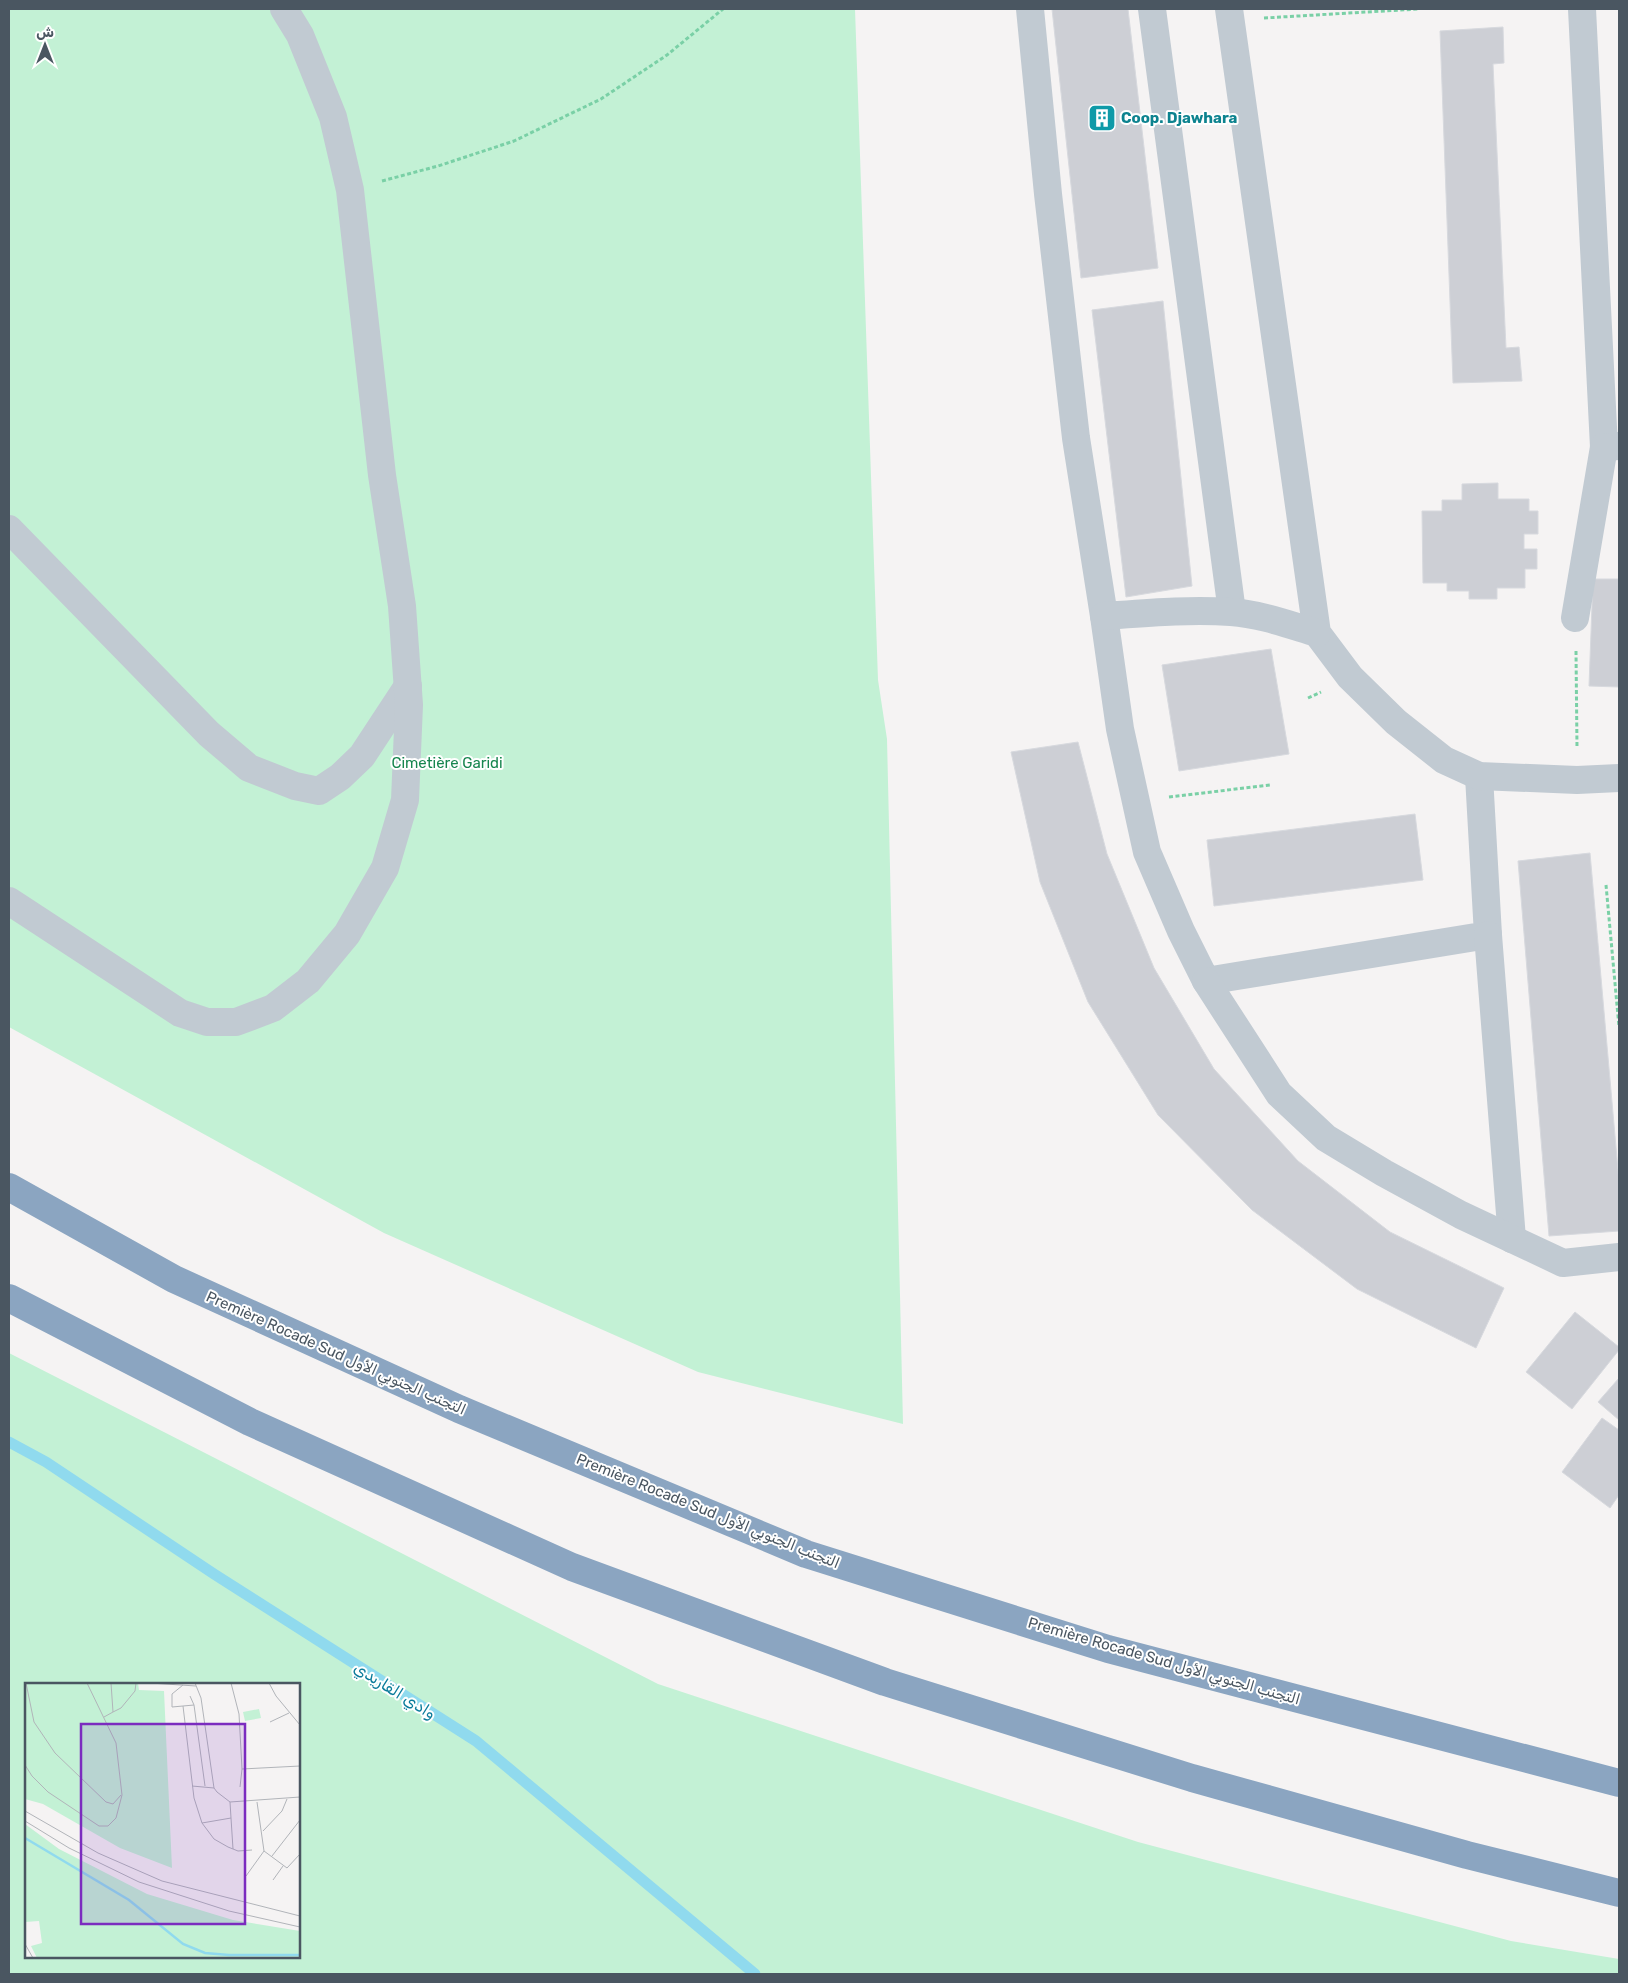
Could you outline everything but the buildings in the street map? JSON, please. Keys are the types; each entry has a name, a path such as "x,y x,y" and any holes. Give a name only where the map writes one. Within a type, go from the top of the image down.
{"highway":[{"name":"Première Rocade Sud التجنب الجنوبي الأول","path":"9,1187 174,1279 459,1409 806,1554 1108,1649 1619,1783"},
{"path":"9,1298 250,1422 582,1570 885,1682 1192,1778 1467,1855 1619,1893"}],"street":[{"path":"9,901 180,1013 207,1022 236,1022 273,1008 308,981 347,934 385,868 405,800 409,705 402,606 382,476 350,190 333,117 300,35 284,9"},
{"path":"1030,9 1048,194 1076,438 1120,729 1147,852 1181,931 1206,981 1279,1094 1326,1138 1384,1173 1461,1215 1563,1263 1619,1257"},
{"path":"1152,9 1232,612"},
{"path":"1576,618 1612,447 1582,9"},
{"path":"1230,14 1317,633 1350,677 1396,722 1444,760 1479,776 1578,780 1619,778"},
{"path":"9,529 209,734 249,768 295,786 318,791 340,777 362,756 408,686"},
{"path":"1104,616 1161,612 1232,612 1317,633"},
{"path":"1479,776 1488,935 1512,1240"},
{"path":"1206,981 1488,935"}],"path":[{"path":"350,190 438,166 514,141 592,103 667,55 723,9"},
{"path":"1230,14 1419,9"},
{"path":"1576,618 1578,780"},
{"path":"1136,800 1270,785"},
{"path":"1606,885 1619,1027"}],"green space":[{"name":"Cimetière Garidi","path":"9,9 855,9 878,680 887,739 903,1424 698,1372 384,1233 9,1027"},
{"path":"9,1353 658,1684 1138,1842 1511,1941 1619,1959 1619,1974 9,1974"}],"waterway":[{"name":"وادي القاريدي","path":"9,1442 46,1462 214,1574 476,1741 755,1974"}],"place":[{"name":"Coop. Djawhara","path":"1102,118"}]}
